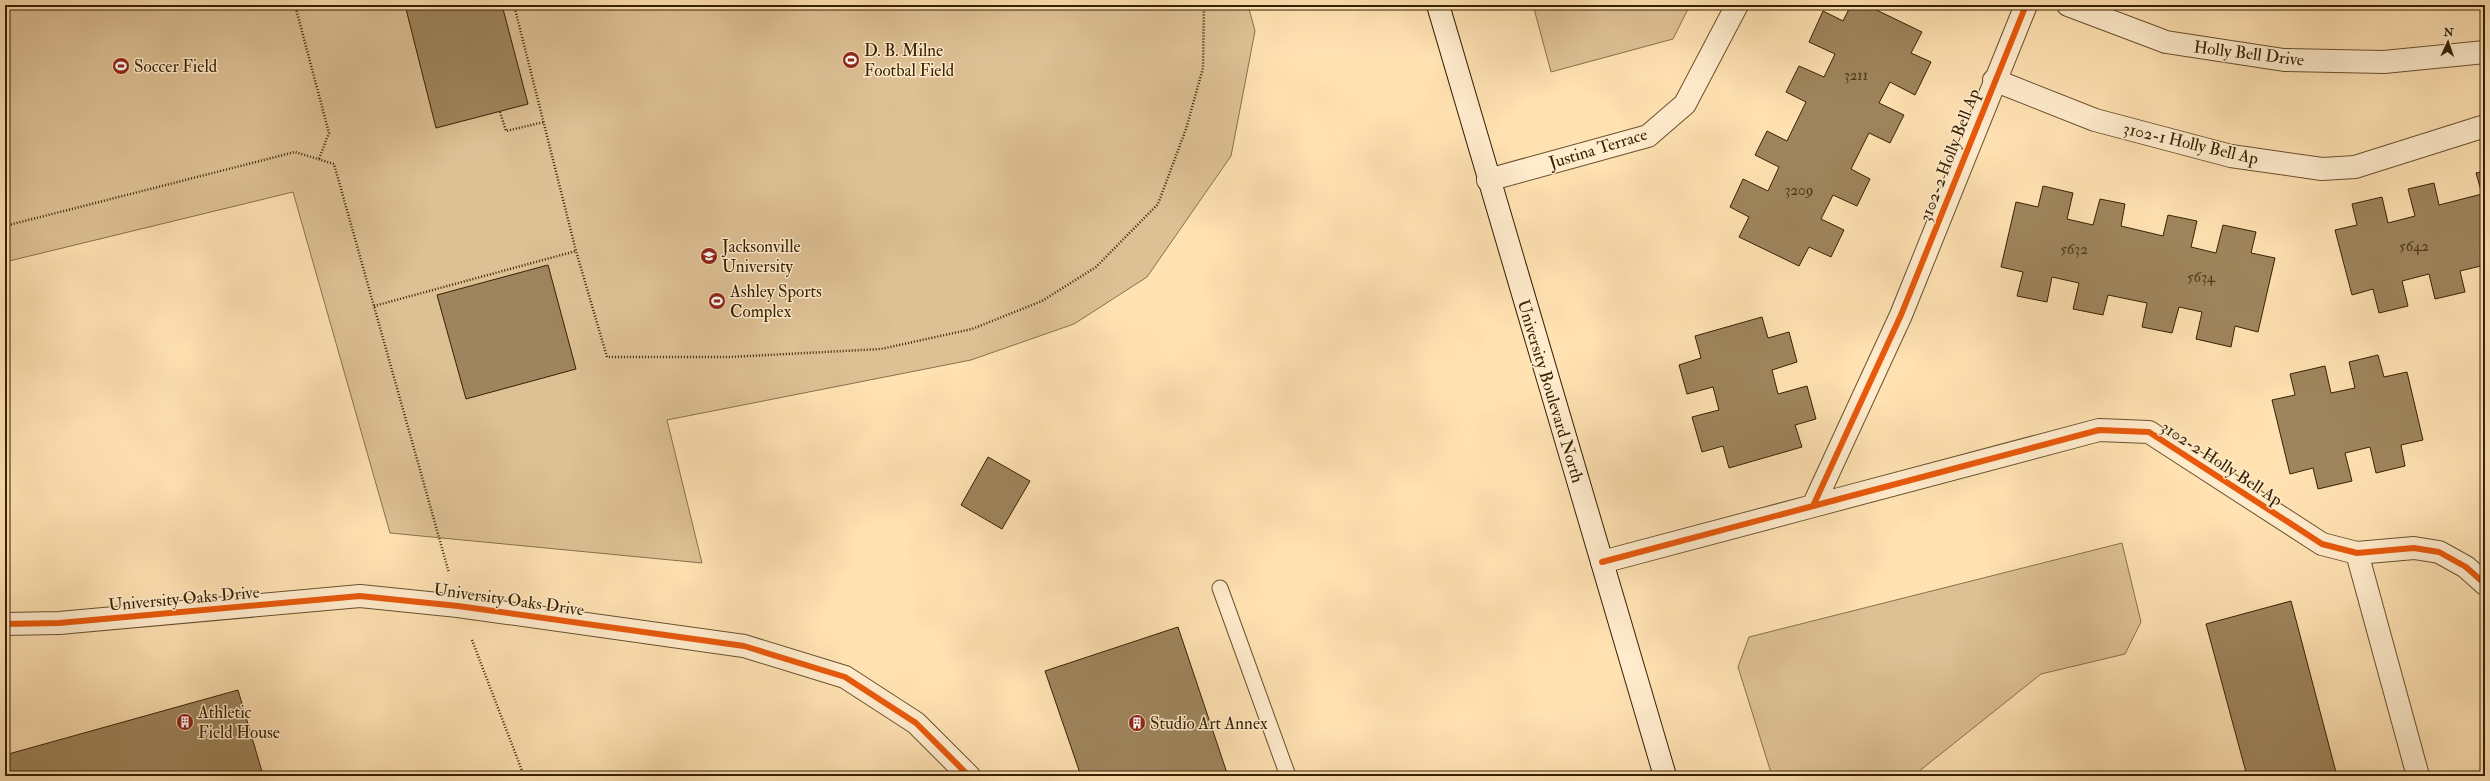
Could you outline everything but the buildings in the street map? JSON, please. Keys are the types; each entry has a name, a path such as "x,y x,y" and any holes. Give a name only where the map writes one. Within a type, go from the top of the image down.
{"street":[{"name":"University Boulevard North","path":"1438,5 1488,180 1665,776"},
{"name":"Justina Terrace","path":"1488,180 1648,136 1685,104 1736,5"},
{"name":"3102-2 Holly Bell Ap","path":"1813,506 1901,315 1994,80 2026,5"},
{"name":"Holly Bell Drive","path":"2068,5 2166,42 2284,60 2384,62 2485,52"},
{"name":"3102-1 Holly Bell Ap","path":"1994,80 2095,120 2232,156 2322,169 2355,167 2485,126"},
{"name":"3102-2 Holly Bell Ap","path":"1602,562 2099,430 2149,432 2322,544 2357,553 2414,548 2439,552 2466,567 2485,584"},
{"path":"2357,553 2418,776"},
{"name":"University Oaks Drive","path":"5,624 59,623 360,596 458,606 744,646 844,677 916,723 969,776"}],"lane":[{"path":"1220,588 1288,776"}],"path":[{"path":"295,5 329,133 319,159"},
{"path":"514,5 576,251 607,357 730,357 881,349 979,326 1042,301 1096,267 1158,204 1186,129 1203,68 1204,5"},
{"path":"500,112 506,131 544,122"},
{"path":"5,226 295,152 334,164 458,606 524,776"},
{"path":"374,306 576,251"}],"shaded area":[{"name":"Ashley Sports Complex","path":"5,5 1248,5 1255,31 1231,156 1147,277 1074,324 971,360 667,420 702,563 390,533 293,192 5,262"},
{"path":"1533,5 1690,5 1673,39 1551,72"},
{"path":"2122,543 2141,622 2125,654 2041,674 1913,776 1772,776 1738,667 1749,637"}],"cycle path":[{"path":"1602,562 1813,506 1901,315 2026,5"},
{"path":"1813,506 2099,430 2149,432 2322,544 2357,553 2414,548 2439,552 2466,567 2485,584"},
{"path":"5,624 59,623 360,596 458,606 744,646 845,677 916,723 969,776"}],"place":[{"name":"D. B. Milne Footbal Field","path":"851,60"},
{"name":"Soccer Field","path":"121,66"},
{"name":"Jacksonville University","path":"709,256"},
{"name":"Ashley Sports Complex","path":"717,301"},
{"name":"Athletic Field House","path":"185,722"},
{"name":"Studio Art Annex","path":"1137,723"}]}
